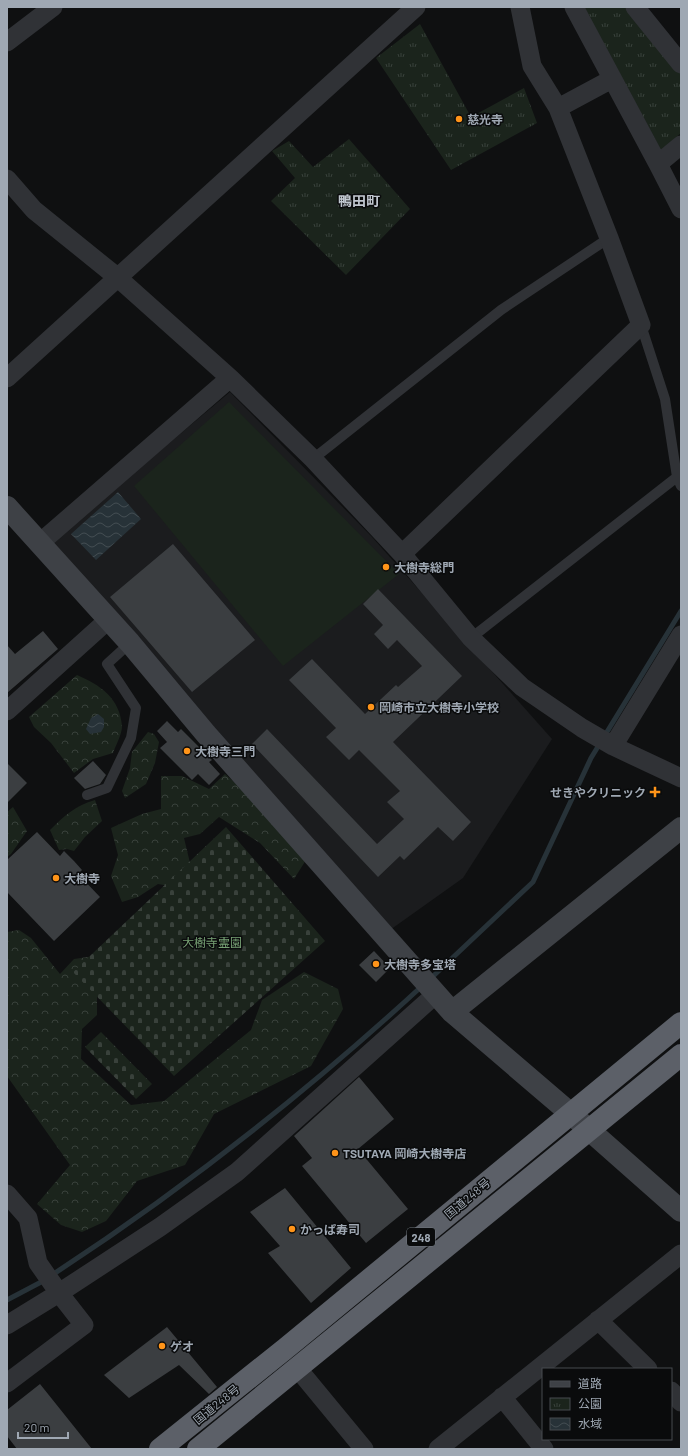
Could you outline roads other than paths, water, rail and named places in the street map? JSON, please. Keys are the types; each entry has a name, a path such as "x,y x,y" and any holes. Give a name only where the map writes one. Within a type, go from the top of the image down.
{"highway":[{"name":"国道248号","path":"160,1449 285,1349 681,1023"},
{"name":"国道248号","path":"198,1449 298,1369 681,1055"}],"street":[{"path":"7,378 416,7"},
{"path":"402,554 641,324 558,108 532,66 520,7"},
{"path":"574,7 681,209"},
{"path":"635,7 681,64"},
{"path":"7,42 50,8"},
{"path":"558,108 612,79"},
{"path":"658,164 681,145"},
{"path":"7,180 34,210 117,277 230,378 313,459 402,554 471,638 522,687 582,728 613,746 681,778"},
{"path":"41,542 230,378"},
{"path":"7,507 41,542 108,620 130,643 206,734 452,1012 681,1211"},
{"path":"7,711 108,620"},
{"path":"613,746 681,635"},
{"path":"452,1012 681,828"},
{"path":"7,1325 59,1294 160,1227 237,1172 436,994"},
{"path":"7,1194 28,1218 38,1263 59,1294 84,1325 7,1383"},
{"path":"438,1449 681,1254"},
{"path":"598,1320 647,1368"},
{"path":"298,1369 364,1449"},
{"path":"672,1392 681,1402"},
{"path":"502,1398 544,1449"}],"lane":[{"path":"313,459 500,310 609,238"},
{"path":"471,638 679,482 665,399 641,324"},
{"path":"87,795 107,788 131,738 136,708 107,664 130,643"}],"water":[{"path":"118,492 141,519 96,560 71,534"},
{"path":"98,714 104,719 104,727 101,732 90,734 86,729 91,718"}],"waterway":[{"path":"429,980 533,882 591,758 681,611"},
{"path":"52,1275 101,1243 243,1138 334,1064 422,986"},
{"path":"7,1300 45,1280"}],"place":[{"name":"慈光寺","path":"459,119"},
{"name":"大樹寺総門","path":"386,567"},
{"name":"岡崎市立大樹寺小学校","path":"371,707"},
{"name":"大樹寺三門","path":"187,751"},
{"name":"せきやクリニック","path":"655,792"},
{"name":"大樹寺","path":"56,878"},
{"name":"大樹寺多宝塔","path":"376,964"},
{"name":"TSUTAYA 岡崎大樹寺店","path":"335,1153"},
{"name":"かっぱ寿司","path":"292,1229"},
{"name":"ゲオ","path":"162,1346"}],"district":[{"name":"鴨田町","path":"359,200"}],"park label":[{"name":"大樹寺霊園","path":"212,942"}]}
